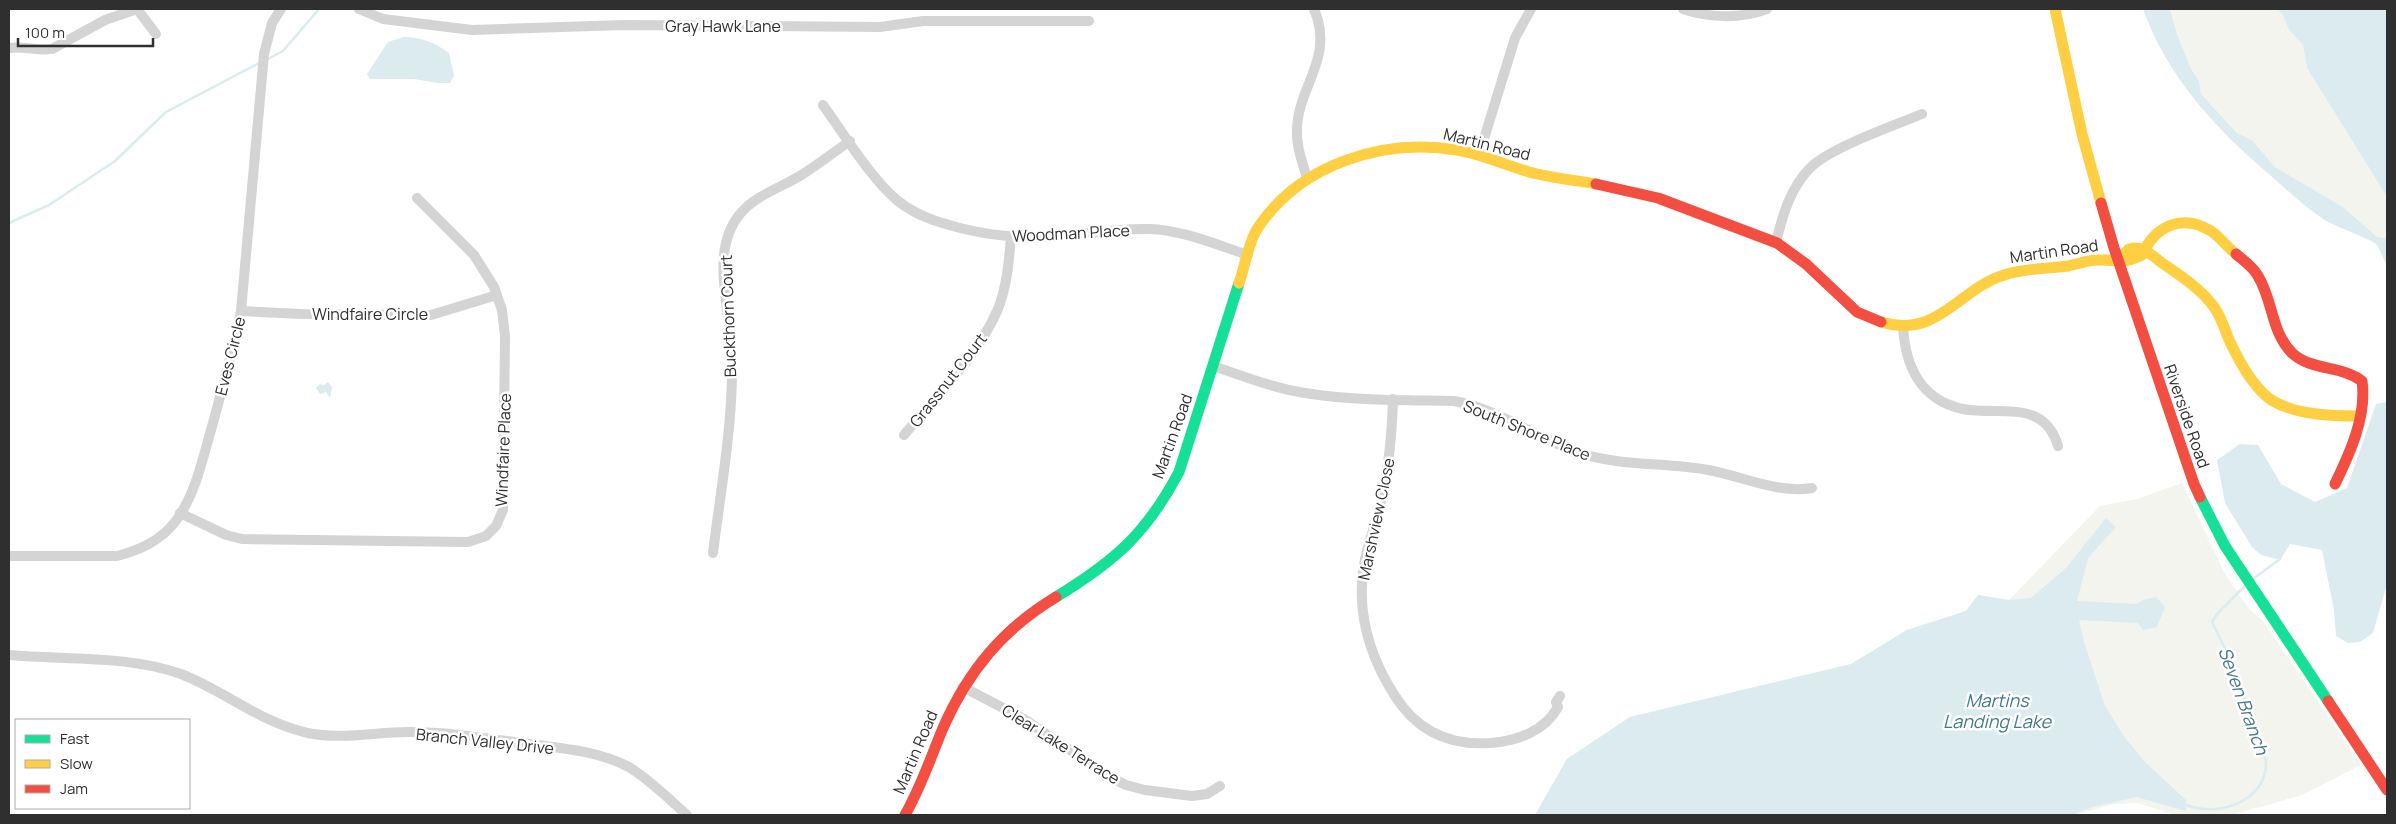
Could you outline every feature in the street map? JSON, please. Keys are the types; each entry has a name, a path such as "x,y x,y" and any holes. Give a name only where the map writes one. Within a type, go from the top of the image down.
{"street":[{"path":"9,48 29,48 42,51 52,49 105,20 137,9 156,34"},
{"name":"Eves Circle","path":"9,556 117,556 133,552 150,544 163,534 180,513 198,474 232,353 241,311 264,54 272,23 281,9"},
{"name":"Gray Hawk Lane","path":"359,9 383,19 472,30 624,25 880,27 923,21 1089,21"},
{"path":"1307,178 1298,148 1297,128 1300,109 1319,57 1320,34 1314,9"},
{"path":"1479,155 1515,38 1531,9"},
{"path":"1683,9 1713,16 1729,16 1767,9"},
{"name":"Riverside Road","path":"2055,9 2082,134 2117,260 2181,450 2209,517 2232,557 2387,790"},
{"name":"Woodman Place","path":"824,105 885,188 914,212 934,222 980,233 1011,237 1045,237 1117,229 1151,229 1190,236 1248,255"},
{"path":"1776,243 1792,193 1811,166 1830,154 1922,114"},
{"name":"Buckthorn Court","path":"713,553 731,391 731,345 724,266 729,232 739,214 753,202 803,174 850,141"},
{"name":"Martin Road","path":"905,815 963,687 985,656 1014,625 1043,602 1110,561 1149,522 1166,498 1178,472 1256,231 1267,212 1280,199 1307,178 1341,160 1395,149 1437,148 1479,155 1549,177 1605,184 1639,192 1776,243 1808,264 1842,301 1857,313 1879,323 1904,326 1922,324 1939,317 1980,286 2001,276 2095,260 2117,260 2124,262 2142,255 2144,250"},
{"name":"Windfaire Place","path":"180,513 226,535 242,539 468,542 486,536 496,526 503,502 505,336 502,310 497,295 474,255 417,198"},
{"path":"2335,484 2359,416 2364,397 2362,381 2345,370 2316,365 2292,354 2278,332 2259,277 2206,228 2183,222 2172,223 2158,230 2150,237 2144,250 2188,282 2214,307 2232,347 2247,371 2272,401 2319,413 2343,417 2359,416"},
{"name":"Grassnut Court","path":"904,435 973,352 989,327 1005,285 1011,237"},
{"name":"Windfaire Circle","path":"241,311 302,314 431,315 497,295"},
{"path":"1904,326 1904,348 1909,365 1920,382 1932,395 1962,409 2008,410 2030,415 2049,428 2058,446"},
{"name":"South Shore Place","path":"1213,366 1269,385 1303,393 1341,398 1454,401 1472,404 1556,444 1601,459 1707,470 1789,489 1812,488"},
{"name":"Marshview Close","path":"1393,400 1387,473 1365,559 1361,588 1366,634 1373,656 1384,678 1403,709 1417,724 1439,736 1463,743 1500,742 1529,734 1552,717 1558,707 1556,702 1560,696"},
{"name":"Branch Valley Drive","path":"9,655 127,662 155,666 201,684 266,719 308,733 343,736 408,732 448,734 583,752 611,760 629,768 645,778 687,815"},
{"name":"Clear Lake Terrace","path":"963,687 1024,719 1110,777 1126,785 1145,790 1192,796 1207,794 1220,786"}],"shaded area":[{"path":"2170,9 2277,9 2283,15 2289,30 2303,45 2307,68 2387,197 2387,238 2377,237 2343,207 2275,167 2252,140 2237,133 2201,94 2199,81 2191,69 2177,34"},
{"name":"Martins Landing Lake","path":"2182,483 2224,572 2247,607 2264,622 2361,765 2302,795 2232,815 2175,815 2138,803 2114,804 2074,815 1535,815 1567,759 1630,717 1851,664 1907,630 1966,611 1978,595 2009,600 2100,506 2137,499"}],"water":[{"path":"2143,9 2170,9 2177,34 2191,69 2199,81 2201,94 2237,133 2252,140 2275,167 2343,207 2377,237 2387,238 2387,265 2377,245 2328,222 2316,214 2230,139 2195,100 2180,79 2153,34"},
{"path":"2277,9 2387,9 2387,197 2307,68 2303,45 2289,30 2283,15"},
{"path":"403,37 427,41 449,53 454,76 450,83 414,79 370,79 367,74 388,42"},
{"path":"328,382 332,387 330,398 326,392 320,394 316,388 320,384 324,385"},
{"path":"2387,402 2387,584 2373,633 2360,642 2348,643 2336,636 2334,610 2322,550 2290,544 2280,560 2261,555 2252,547 2225,503 2217,460 2240,444 2258,445 2281,484 2315,502 2347,488 2376,404"},
{"name":"Martins Landing Lake","path":"2106,518 2116,527 2088,558 2077,601 2137,604 2143,600 2156,597 2165,607 2157,627 2143,630 2138,623 2079,620 2084,642 2105,706 2125,738 2146,763 2186,800 2186,811 2136,797 2093,807 2072,815 1535,815 1567,759 1630,717 1851,664 1907,630 1966,611 1978,595 2009,600 2031,598 2066,568"}],"waterway":[{"path":"266,60 283,51 319,9"},
{"path":"9,223 49,205 115,161 166,112 261,62"},
{"name":"Seven Branch","path":"2253,579 2280,559"},
{"name":"Seven Branch","path":"2184,804 2197,808 2225,808 2250,796 2259,787 2264,775 2266,761 2233,665 2212,622 2217,614 2245,586"}],"traffic: fast":[{"path":"1056,597 1112,558 1141,529 1167,494 1179,472 1239,283"},
{"path":"2200,497 2225,546 2328,701"}],"traffic: slow":[{"path":"2055,9 2082,134 2101,203"},
{"path":"1239,283 1254,235 1275,206 1319,172 1345,161 1372,153 1400,148 1429,147 1457,150 1537,174 1596,184"},
{"path":"1881,322 1901,325 1918,324 1933,319 1973,291 2004,275 2028,270 2068,266 2094,260 2124,261 2135,258 2142,255 2154,236 2170,225 2180,223 2190,223 2211,231 2236,254"},
{"path":"2117,260 2129,249 2139,248 2197,289 2217,311 2228,338 2248,374 2260,390 2273,401 2282,406 2304,412 2359,416"}],"traffic: jam":[{"path":"1596,184 1658,198 1777,243 1806,264 1857,312 1881,322"},
{"path":"2101,203 2114,248 2200,497"},
{"path":"2236,254 2258,276 2267,295 2276,326 2285,345 2292,353 2308,363 2345,372 2362,381 2363,394 2360,421 2335,484"},
{"path":"905,815 921,783 953,707 976,670 989,653 1019,623 1056,597"},
{"path":"2328,701 2387,790"}]}
